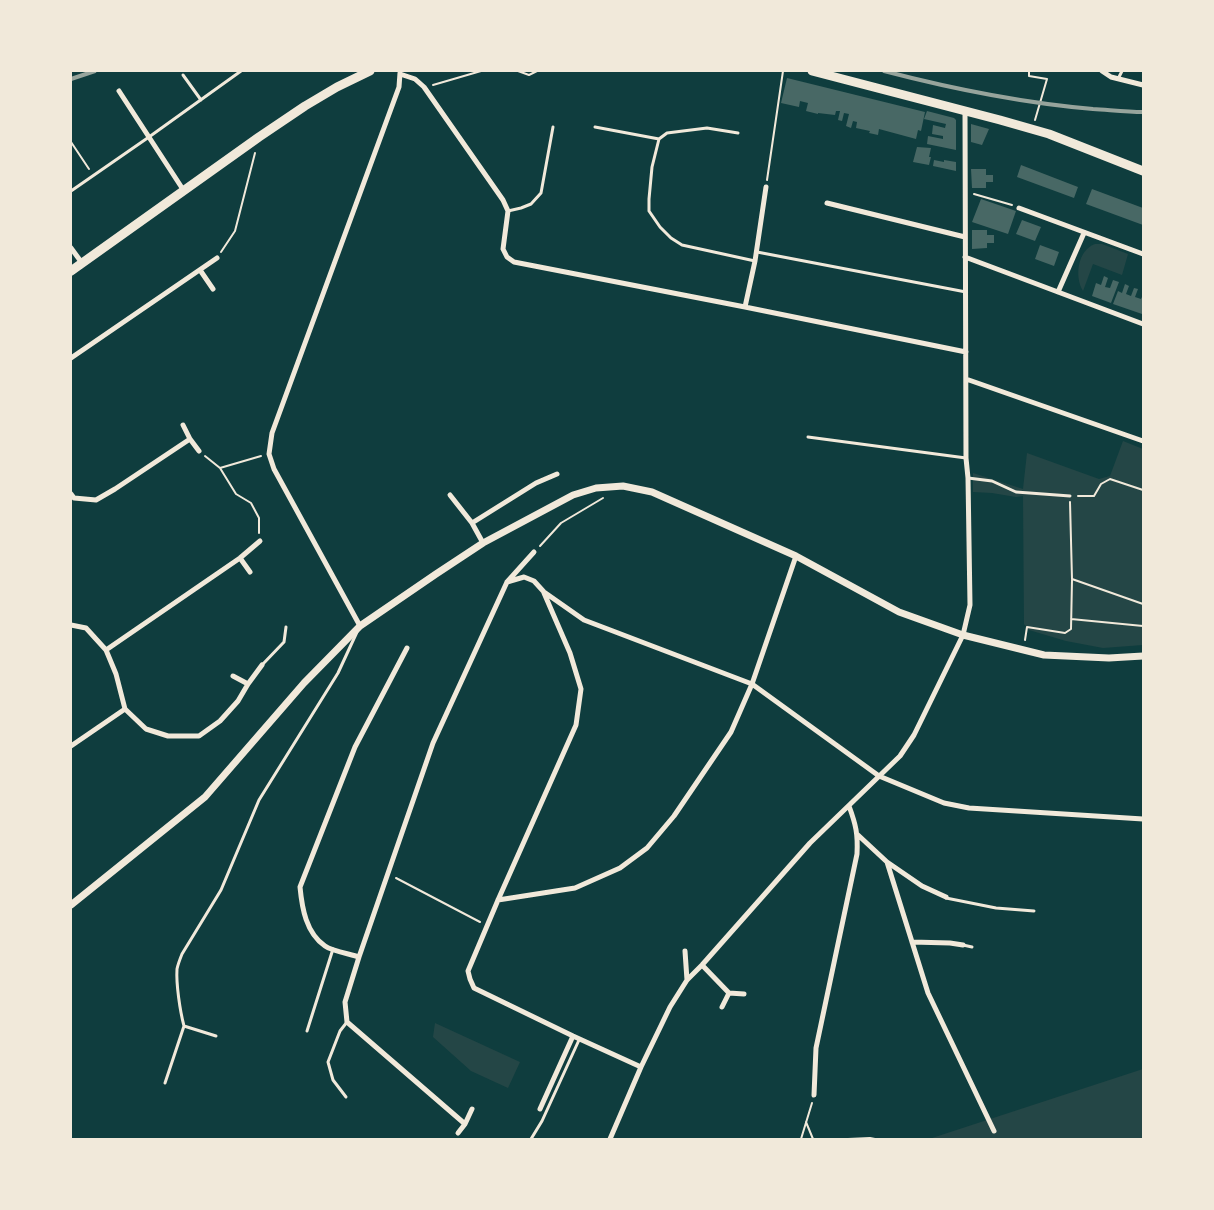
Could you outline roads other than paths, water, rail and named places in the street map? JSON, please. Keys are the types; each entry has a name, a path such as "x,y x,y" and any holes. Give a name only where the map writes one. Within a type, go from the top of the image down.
{"main road":[{"path":"71,271 305,106 336,87 370,71"},
{"path":"812,71 1049,134 1143,171"}],"street":[{"path":"1102,71 1111,77 1143,84"},
{"path":"360,626 274,469 269,454 272,433 399,87 400,73 415,79 424,87 503,200 508,211 504,249 507,257 514,262 966,352"},
{"path":"119,91 184,191"},
{"path":"610,1139 641,1067 670,1007 687,980 810,843 900,756 914,736 963,636 970,604 966,458 965,111"},
{"path":"745,307 755,261 766,187"},
{"path":"827,203 966,237"},
{"path":"1019,208 1143,254"},
{"path":"1058,292 1084,233"},
{"path":"71,248 82,263"},
{"path":"966,257 1143,324"},
{"path":"71,358 217,258"},
{"path":"200,270 213,289"},
{"path":"966,379 1143,440"},
{"path":"183,426 199,451"},
{"path":"71,494 74,498 96,500 190,439"},
{"path":"472,523 536,483 557,474"},
{"path":"71,905 205,797 304,683 360,626 483,543 573,495 596,488 623,486 652,492 796,556 899,612 963,636 1044,655 1109,658 1143,656"},
{"path":"450,495 472,523 483,543"},
{"path":"106,650 240,558 260,541"},
{"path":"465,1124 348,1022 345,1002 387,873 433,743 507,582 534,552"},
{"path":"498,900 575,888 620,868 647,848 674,816 731,732 752,684 796,556"},
{"path":"240,558 250,572"},
{"path":"507,582 524,576 584,620 752,684 879,776 944,803 969,808 1143,819"},
{"path":"544,592 570,653 581,689 576,725 468,970 474,988 641,1067"},
{"path":"71,625 86,628 106,650 116,674 124,709 146,729 168,736 199,736 220,722 238,701 262,665"},
{"path":"359,957 326,946 313,934 302,907 300,887 356,747 407,648"},
{"path":"233,676 248,684"},
{"path":"71,746 124,709"},
{"path":"814,1095 816,1048 857,854 858,835 855,821 848,806"},
{"path":"858,835 886,862 922,886 946,898"},
{"path":"886,862 928,993 994,1131"},
{"path":"912,942 963,944"},
{"path":"685,951 687,980"},
{"path":"702,965 729,993 744,994"},
{"path":"722,1007 729,993"},
{"path":"540,1109 573,1036"},
{"path":"458,1133 465,1124 472,1109"}],"lane":[{"path":"71,191 240,71"},
{"path":"1118,79 1122,71"},
{"path":"183,75 201,100"},
{"path":"508,211 531,204 541,193 553,127"},
{"path":"595,127 659,140"},
{"path":"738,133 707,128 668,133 659,140 652,167 649,199 650,211 660,228 682,245 755,261"},
{"path":"756,252 966,292"},
{"path":"808,437 966,458"},
{"path":"968,478 992,481 1016,492 1070,496"},
{"path":"166,1083 184,1026 177,977 178,964 182,954 221,890 259,800 338,673 360,626"},
{"path":"262,665 284,642 286,627"},
{"path":"946,898 996,908 1034,911"},
{"path":"963,944 972,947"},
{"path":"307,1031 333,949"},
{"path":"346,1097 333,1080 328,1062 340,1032 348,1022"},
{"path":"184,1026 216,1036"},
{"path":"531,1139 542,1122 580,1039"}],"railway":[{"path":"71,79 95,71"},
{"path":"884,71 936,84 1014,99 1067,106 1143,112"}]}
